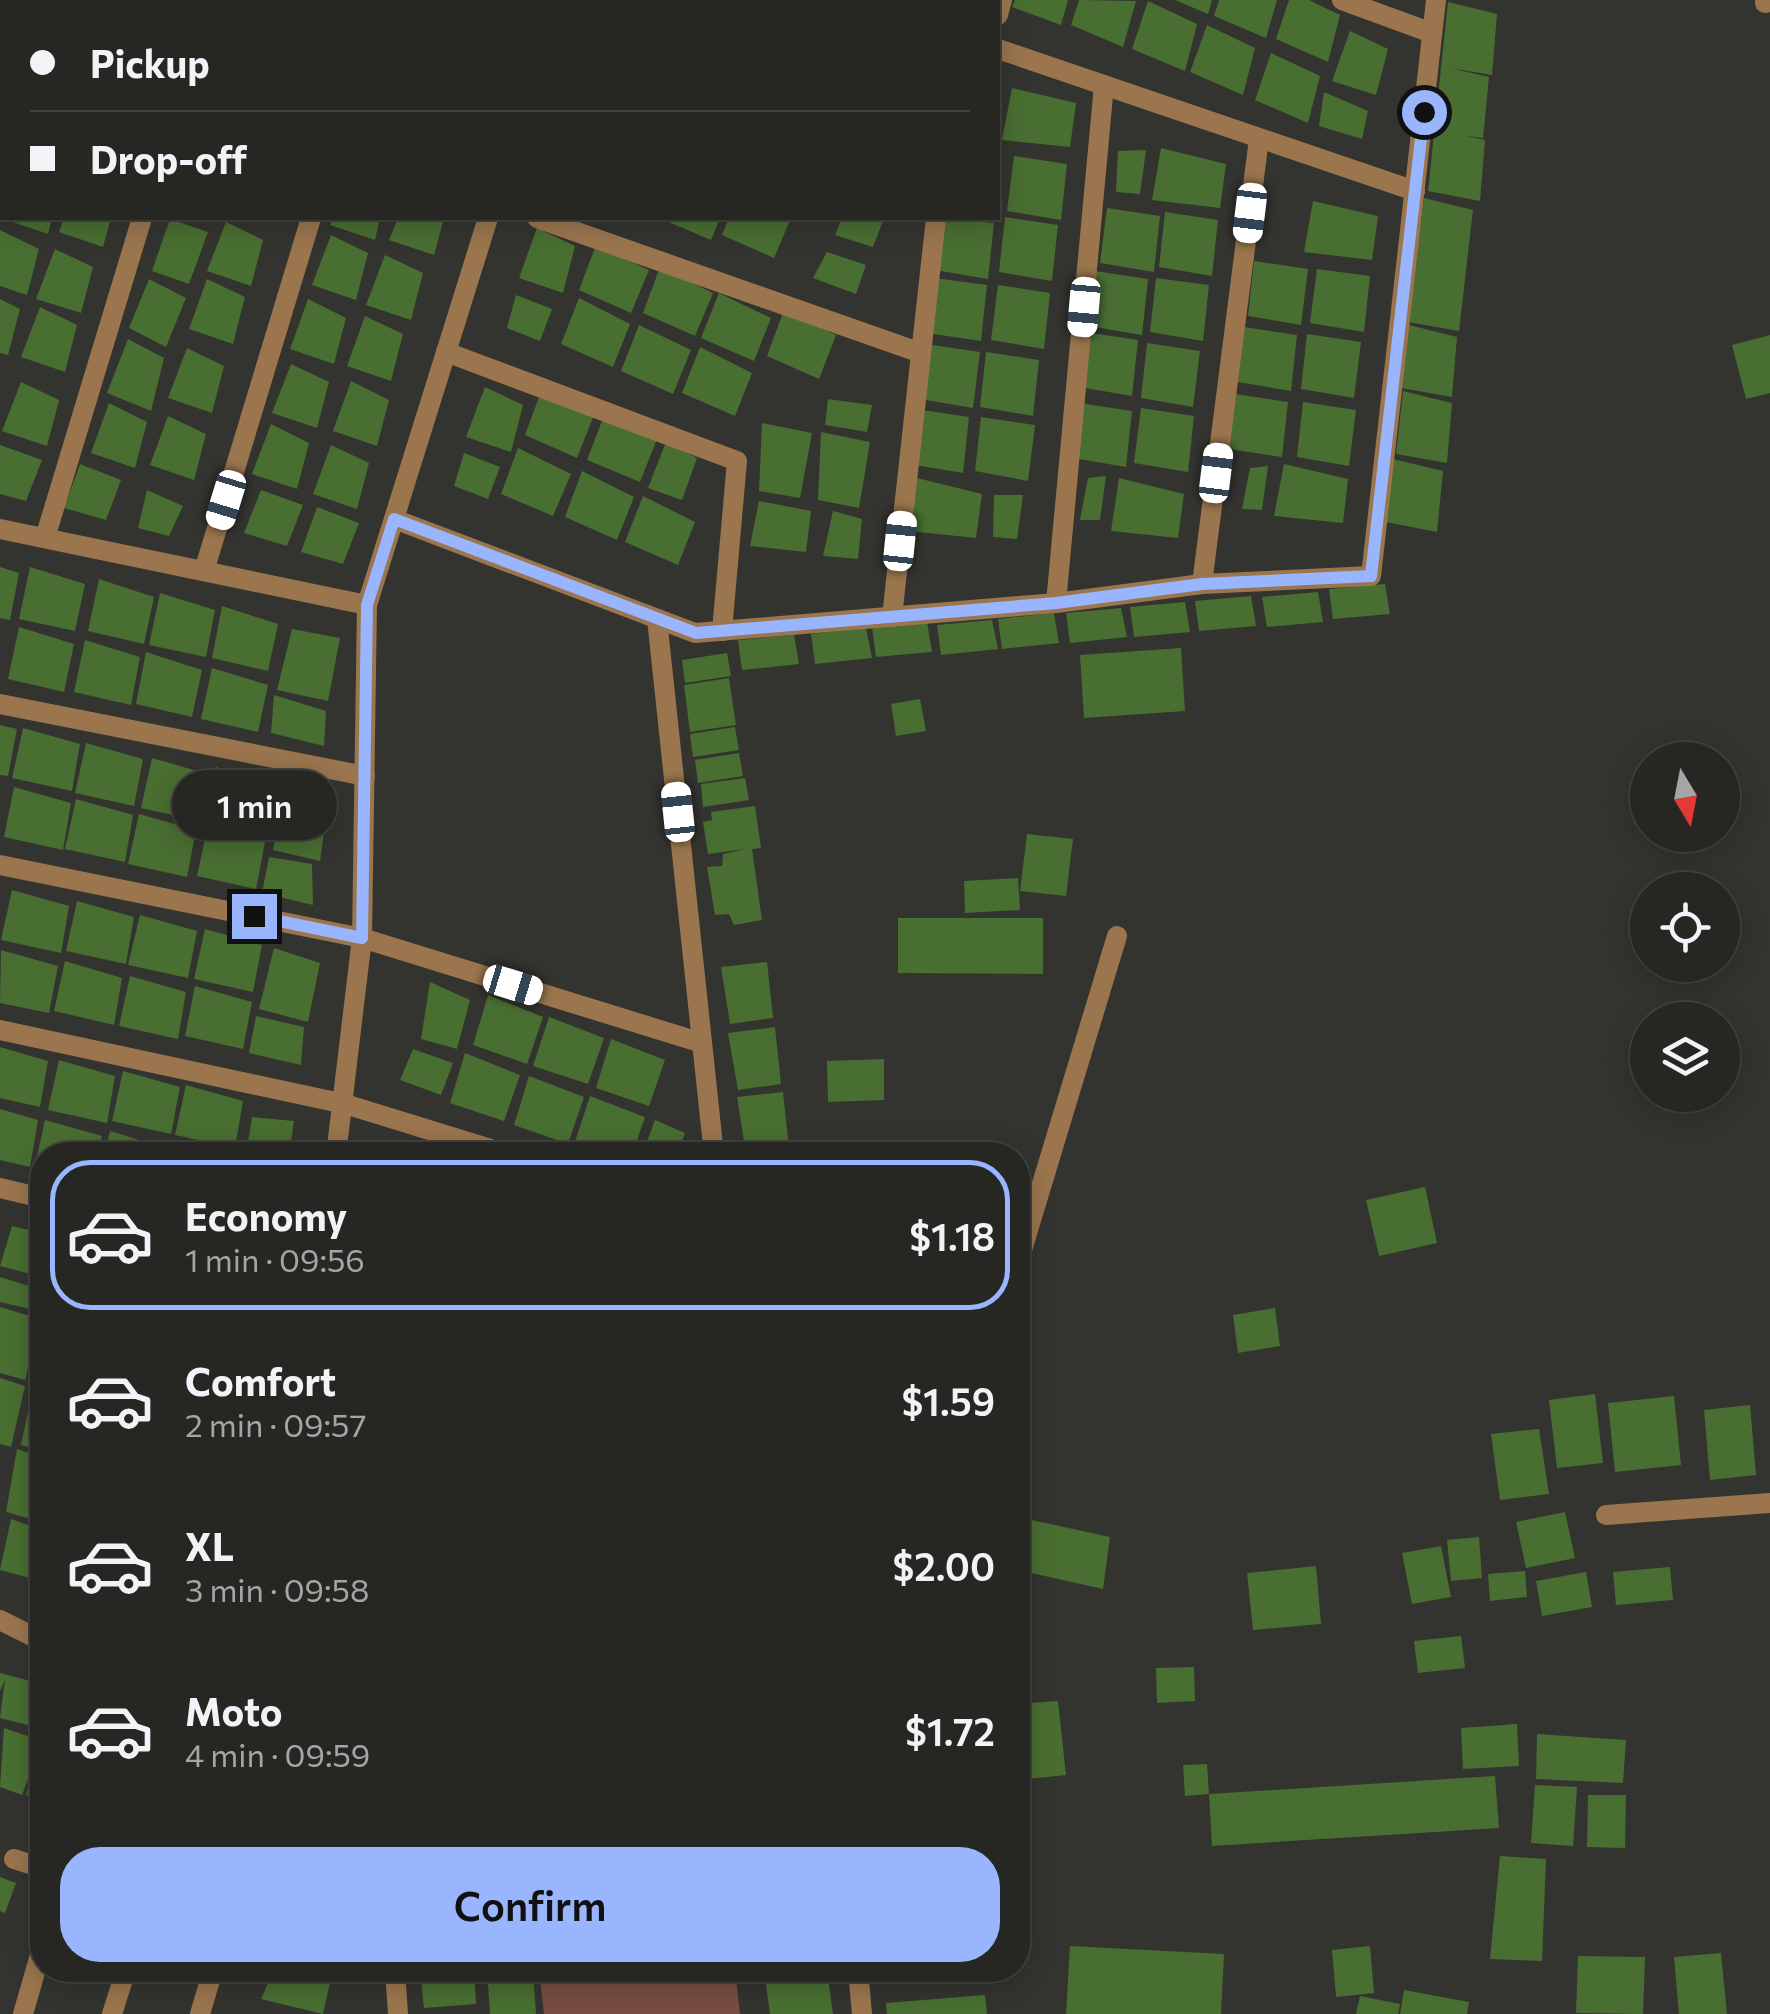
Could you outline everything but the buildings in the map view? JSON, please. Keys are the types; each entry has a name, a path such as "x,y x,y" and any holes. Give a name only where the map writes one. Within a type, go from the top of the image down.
{"street":[{"path":"1342,0 1432,33"},
{"path":"394,519 696,633 1056,603 1202,584 1371,576 1436,0"},
{"path":"1000,50 1415,191"},
{"path":"1056,603 1104,85"},
{"path":"1202,584 1259,139"},
{"path":"45,538 141,220"},
{"path":"204,571 310,220"},
{"path":"338,1142 362,938 367,605 487,220"},
{"path":"543,220 921,353"},
{"path":"892,617 936,220"},
{"path":"446,352 737,461 722,630"},
{"path":"0,529 367,605"},
{"path":"657,618 713,1142"},
{"path":"0,704 365,776"},
{"path":"0,865 362,938 702,1043"},
{"path":"1030,1224 1117,936"},
{"path":"0,1030 345,1104 468,1142"},
{"path":"0,1188 30,1195"},
{"path":"1606,1515 1770,1503"},
{"path":"0,1620 30,1635"},
{"path":"14,1859 30,1864"},
{"path":"23,2014 32,1982"},
{"path":"112,2014 122,1982"},
{"path":"200,2014 210,1982"},
{"path":"396,1982 398,2014"},
{"path":"859,1982 862,2014"}],"shaded area":[{"path":"540,1982 736,1982 740,2014 544,2014"}],"route":[{"path":"254,916 362,938 367,605 394,519 696,633 1056,603 1202,584 1371,576 1424,112"}]}
